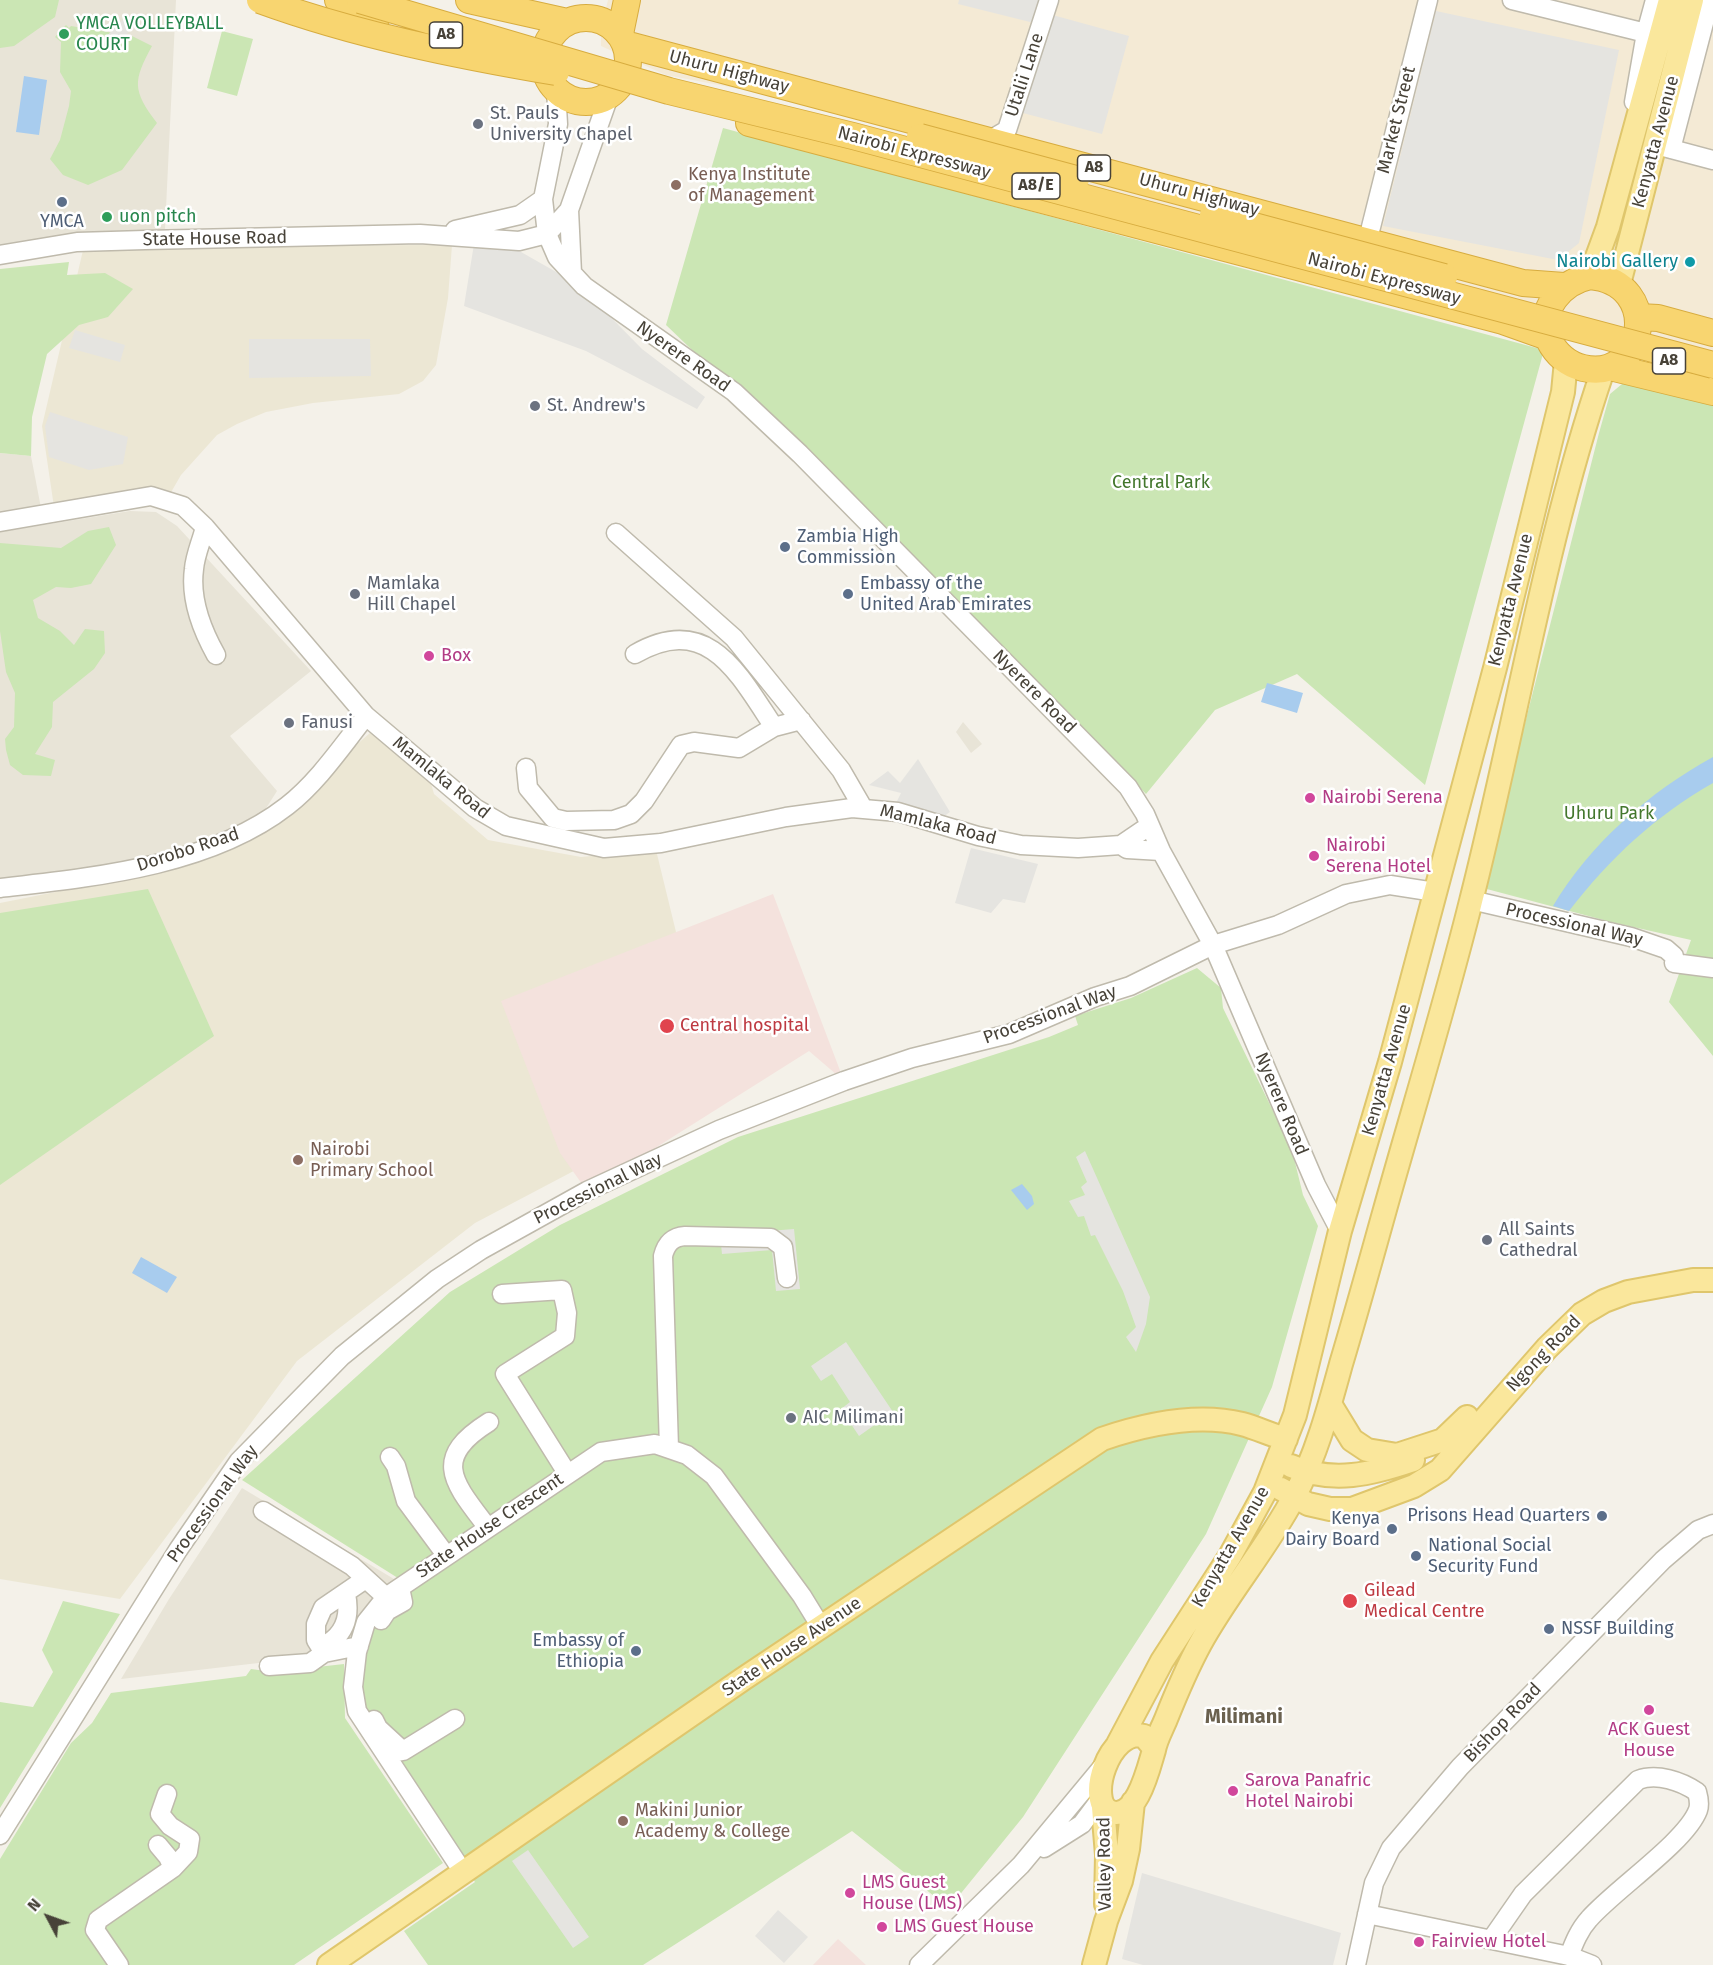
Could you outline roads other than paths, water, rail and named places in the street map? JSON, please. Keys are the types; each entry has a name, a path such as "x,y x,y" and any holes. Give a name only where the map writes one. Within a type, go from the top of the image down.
{"highway":[{"path":"260,0 311,18 425,46 669,91"},
{"name":"A8","path":"338,0 524,60 565,97 587,102 613,92 1503,321 1548,338"},
{"name":"Nairobi Expressway","path":"360,0 669,91 853,136 1713,365"},
{"name":"Nairobi Expressway","path":"406,0 666,72 1316,241 1713,351"},
{"name":"A8","path":"469,0 581,13 609,25 622,39"},
{"path":"613,92 628,66 622,39 627,0"},
{"path":"552,84 545,65 545,51 550,38 581,13"},
{"name":"Uhuru Highway","path":"622,39 1523,283 1564,286"},
{"path":"1590,276 1605,278 1619,284 1636,304 1639,317"},
{"name":"A8","path":"1564,286 1590,276"},
{"path":"1564,286 1549,306 1546,322 1548,338 1555,351 1566,361"},
{"name":"A8","path":"1614,365 1636,338 1639,317 1658,318 1713,333"},
{"name":"A8","path":"1566,361 1587,369 1664,360 1713,373"},
{"path":"1614,365 1713,392"}],"main road":[{"name":"Kenyatta Avenue","path":"1590,276 1608,227 1670,0"},
{"name":"Kenyatta Avenue","path":"1619,284 1663,147 1692,0"},
{"name":"Kenyatta Avenue","path":"1133,1803 1147,1779 1154,1748 1200,1643 1230,1556 1268,1482 1286,1439 1308,1369 1340,1231 1390,1062 1482,715 1560,404 1566,361"},
{"name":"Kenyatta Avenue","path":"1102,1803 1113,1752 1162,1662 1215,1600 1294,1497 1330,1404 1471,900 1543,583 1589,411 1614,365"},
{"path":"1482,715 1512,722"},
{"path":"1330,1404 1352,1440 1366,1450 1398,1455 1443,1440 1493,1394 1572,1310 1623,1281 1713,1269"},
{"name":"Ngong Road","path":"1268,1482 1308,1504 1330,1509 1352,1509 1414,1486 1440,1470 1462,1442 1547,1348 1582,1314 1604,1300 1628,1292 1682,1282 1713,1280"},
{"name":"State House Avenue","path":"328,1965 821,1627 1102,1439 1136,1428 1196,1418 1243,1424 1286,1439"},
{"name":"Ngong Road","path":"1277,1461 1320,1476 1364,1475 1462,1442"},
{"path":"1113,1752 1126,1737 1140,1734 1148,1739 1154,1748"},
{"path":"1102,1803 1109,1811 1120,1813 1133,1803"},
{"name":"Valley Road","path":"1102,1803 1107,1855 1106,1920"},
{"name":"Valley Road","path":"1094,1965 1106,1920 1121,1881 1128,1849 1133,1803"}],"street":[{"name":"Utalii Lane","path":"990,140 1007,130 1049,0"},
{"name":"Market Street","path":"1415,0 1358,228 1361,239 1370,231 1428,0"},
{"path":"1512,0 1541,4 1646,33"},
{"name":"Kenyatta Avenue","path":"1632,140 1634,94 1655,0"},
{"name":"Kenyatta Avenue","path":"1663,147 1710,0"},
{"name":"Nyerere Road","path":"552,84 557,132 543,199 547,234 556,256 584,286 734,392 800,454 1128,787 1145,814 1161,851 1213,945 1316,1185 1340,1231"},
{"path":"547,234 569,210 613,92"},
{"path":"1663,147 1713,160"},
{"name":"State House Road","path":"430,236 520,216 543,199"},
{"path":"569,210 572,273"},
{"name":"State House Road","path":"0,255 77,242 430,236 519,241 547,234"},
{"path":"519,241 556,256"},
{"name":"Mamlaka Road","path":"0,522 151,496 183,507 205,527 366,716 449,788 493,821 517,830 604,848 650,844 786,817 863,808 898,812 978,836 1021,845 1078,848 1121,845 1127,849 1161,851"},
{"path":"205,527 194,568 194,589 203,632 216,655"},
{"path":"616,533 734,638 841,770 863,808"},
{"path":"635,654 652,644 670,639 684,639 706,648 726,660 738,672 774,727"},
{"name":"Dorobo Road","path":"0,888 77,879 134,869 209,848 240,835 271,818 304,791 366,716"},
{"path":"526,768 528,788 553,818 566,821 615,820 630,814 644,801 681,745 694,742 728,749 739,748 774,727 801,720"},
{"path":"1121,845 1149,826"},
{"name":"Processional Way","path":"0,1835 156,1585 239,1461 342,1356 437,1279 481,1250 586,1191 719,1130 844,1081 912,1058 1009,1034 1095,997 1130,986 1213,945 1278,925 1346,894 1369,887 1401,884 1435,892"},
{"name":"Processional Way","path":"1471,900 1631,937 1666,949 1674,959 1713,968"},
{"path":"669,1448 663,1256 667,1245 673,1239 685,1236 771,1238 783,1248 787,1278"},
{"path":"502,1294 562,1290 567,1313 566,1336 505,1374 567,1473"},
{"path":"488,1528 459,1490 452,1468 457,1447 489,1422"},
{"name":"State House Crescent","path":"463,1872 357,1711 353,1687 359,1646 366,1622 393,1592 601,1452 655,1444 687,1455 714,1476 802,1596 821,1627"},
{"path":"390,1457 396,1466 406,1501 446,1556"},
{"path":"263,1511 352,1566 364,1580 393,1592 404,1602 387,1611 365,1648 364,1688 378,1728 403,1751"},
{"name":"Bishop Road","path":"1356,1965 1374,1883 1391,1848 1460,1767 1663,1560 1698,1530 1713,1524"},
{"path":"322,1650 315,1633 318,1616 330,1601 346,1594 364,1580"},
{"path":"269,1666 310,1663 331,1642 347,1620 346,1594"},
{"path":"322,1650 359,1646"},
{"path":"384,1754 403,1751 454,1719"},
{"path":"919,1965 1021,1865 1113,1752"},
{"path":"1491,1941 1523,1894 1638,1780 1644,1778 1681,1782 1697,1792 1699,1805 1690,1823 1666,1849 1589,1918 1569,1956"},
{"path":"119,1965 95,1930 98,1920 173,1868 188,1852 190,1839 170,1826 160,1814 167,1794"},
{"path":"1021,1865 1082,1824 1102,1803"},
{"path":"158,1845 168,1857 173,1868"},
{"path":"1367,1914 1569,1956 1592,1965"}],"water":[{"path":"24,76 47,80 39,135 16,132"},
{"path":"1267,683 1303,693 1297,713 1261,702"},
{"path":"1713,757 1713,783 1672,809 1617,856 1569,911 1553,906 1585,861 1623,821 1666,786"},
{"path":"1022,1184 1032,1196 1034,1204 1027,1210 1011,1190"},
{"path":"141,1257 177,1277 167,1293 132,1273"}],"place":[{"name":"YMCA VOLLEYBALL COURT","path":"64,34"},
{"name":"St. Pauls University Chapel","path":"478,124"},
{"name":"Kenya Institute of Management","path":"676,185"},
{"name":"YMCA","path":"62,202"},
{"name":"uon pitch","path":"107,217"},
{"name":"Nairobi Gallery","path":"1690,262"},
{"name":"St. Andrew's","path":"535,406"},
{"name":"Zambia High Commission","path":"785,547"},
{"name":"Mamlaka Hill Chapel","path":"355,594"},
{"name":"Embassy of the United Arab Emirates","path":"848,594"},
{"name":"Box","path":"429,656"},
{"name":"Fanusi","path":"289,723"},
{"name":"Nairobi Serena","path":"1310,798"},
{"name":"Nairobi Serena Hotel","path":"1314,856"},
{"name":"Central hospital","path":"667,1026"},
{"name":"Nairobi Primary School","path":"298,1160"},
{"name":"All Saints Cathedral","path":"1487,1240"},
{"name":"AIC Milimani","path":"791,1418"},
{"name":"Prisons Head Quarters","path":"1602,1516"},
{"name":"Kenya Dairy Board","path":"1392,1529"},
{"name":"National Social Security Fund","path":"1416,1556"},
{"name":"Gilead Medical Centre","path":"1350,1601"},
{"name":"NSSF Building","path":"1549,1629"},
{"name":"Embassy of Ethiopia","path":"636,1651"},
{"name":"ACK Guest House","path":"1649,1710"},
{"name":"Sarova Panafric Hotel Nairobi","path":"1233,1791"},
{"name":"Makini Junior Academy & College","path":"623,1821"},
{"name":"LMS Guest House (LMS)","path":"850,1893"},
{"name":"LMS Guest House","path":"882,1927"},
{"name":"Fairview Hotel","path":"1419,1942"}],"district":[{"name":"Milimani","path":"1244,1717"}],"park label":[{"name":"Central Park","path":"1161,483"},
{"name":"Uhuru Park","path":"1609,814"}]}
